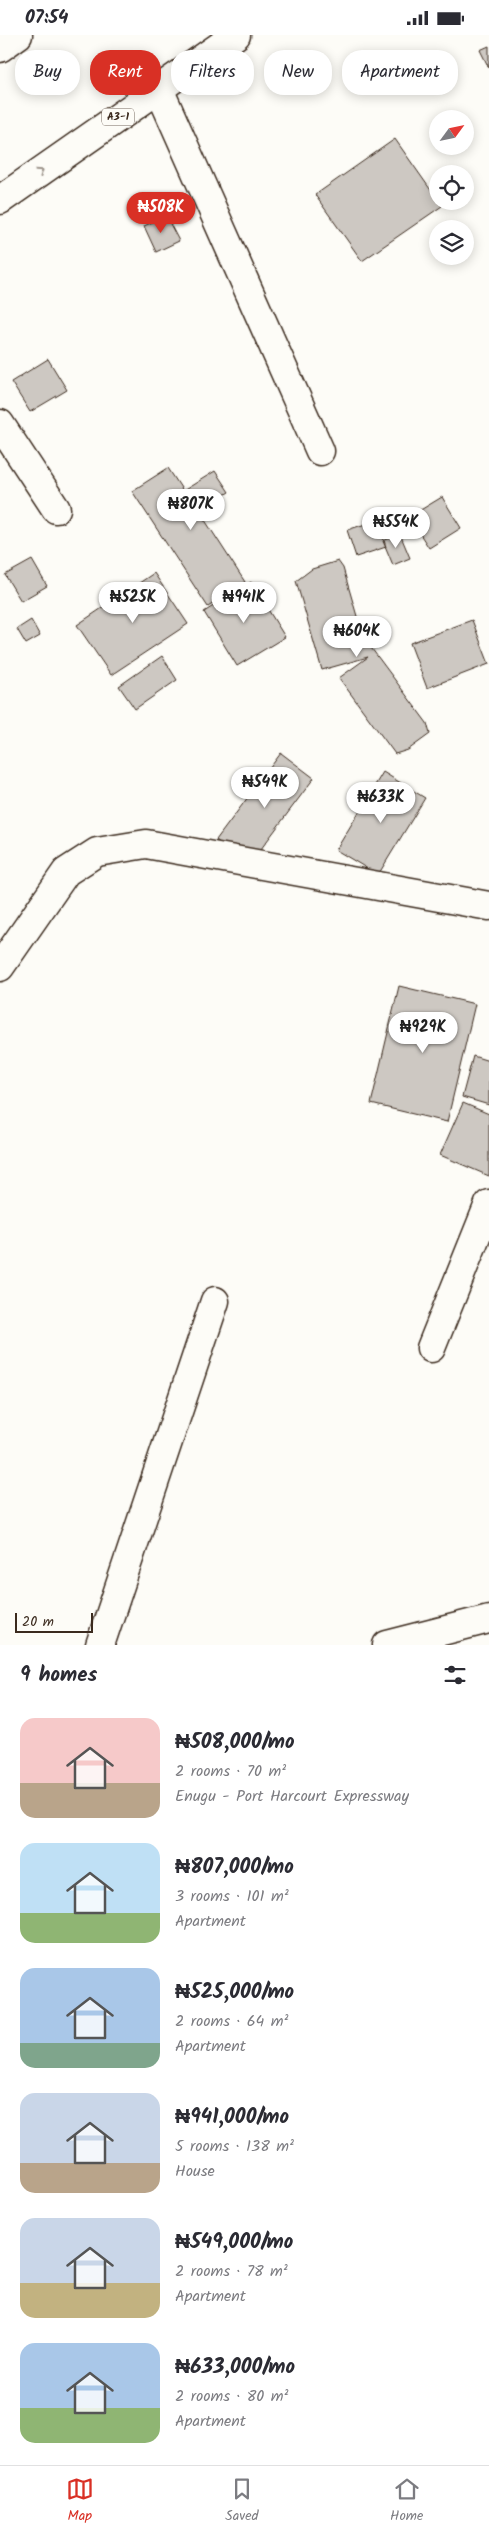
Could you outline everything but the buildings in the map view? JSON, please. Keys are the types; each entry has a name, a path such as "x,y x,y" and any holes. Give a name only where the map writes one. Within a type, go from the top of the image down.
{"main road":[{"name":"A3-1","path":"161,88 236,35"},
{"path":"161,93 320,451"},
{"name":"A3-1","path":"0,200 150,95"},
{"path":"0,424 56,509"},
{"path":"0,967 66,872 97,852 146,844 489,906"},
{"path":"430,1348 489,1204"},
{"path":"100,1645 215,1301"},
{"path":"387,1645 489,1619"}]}
